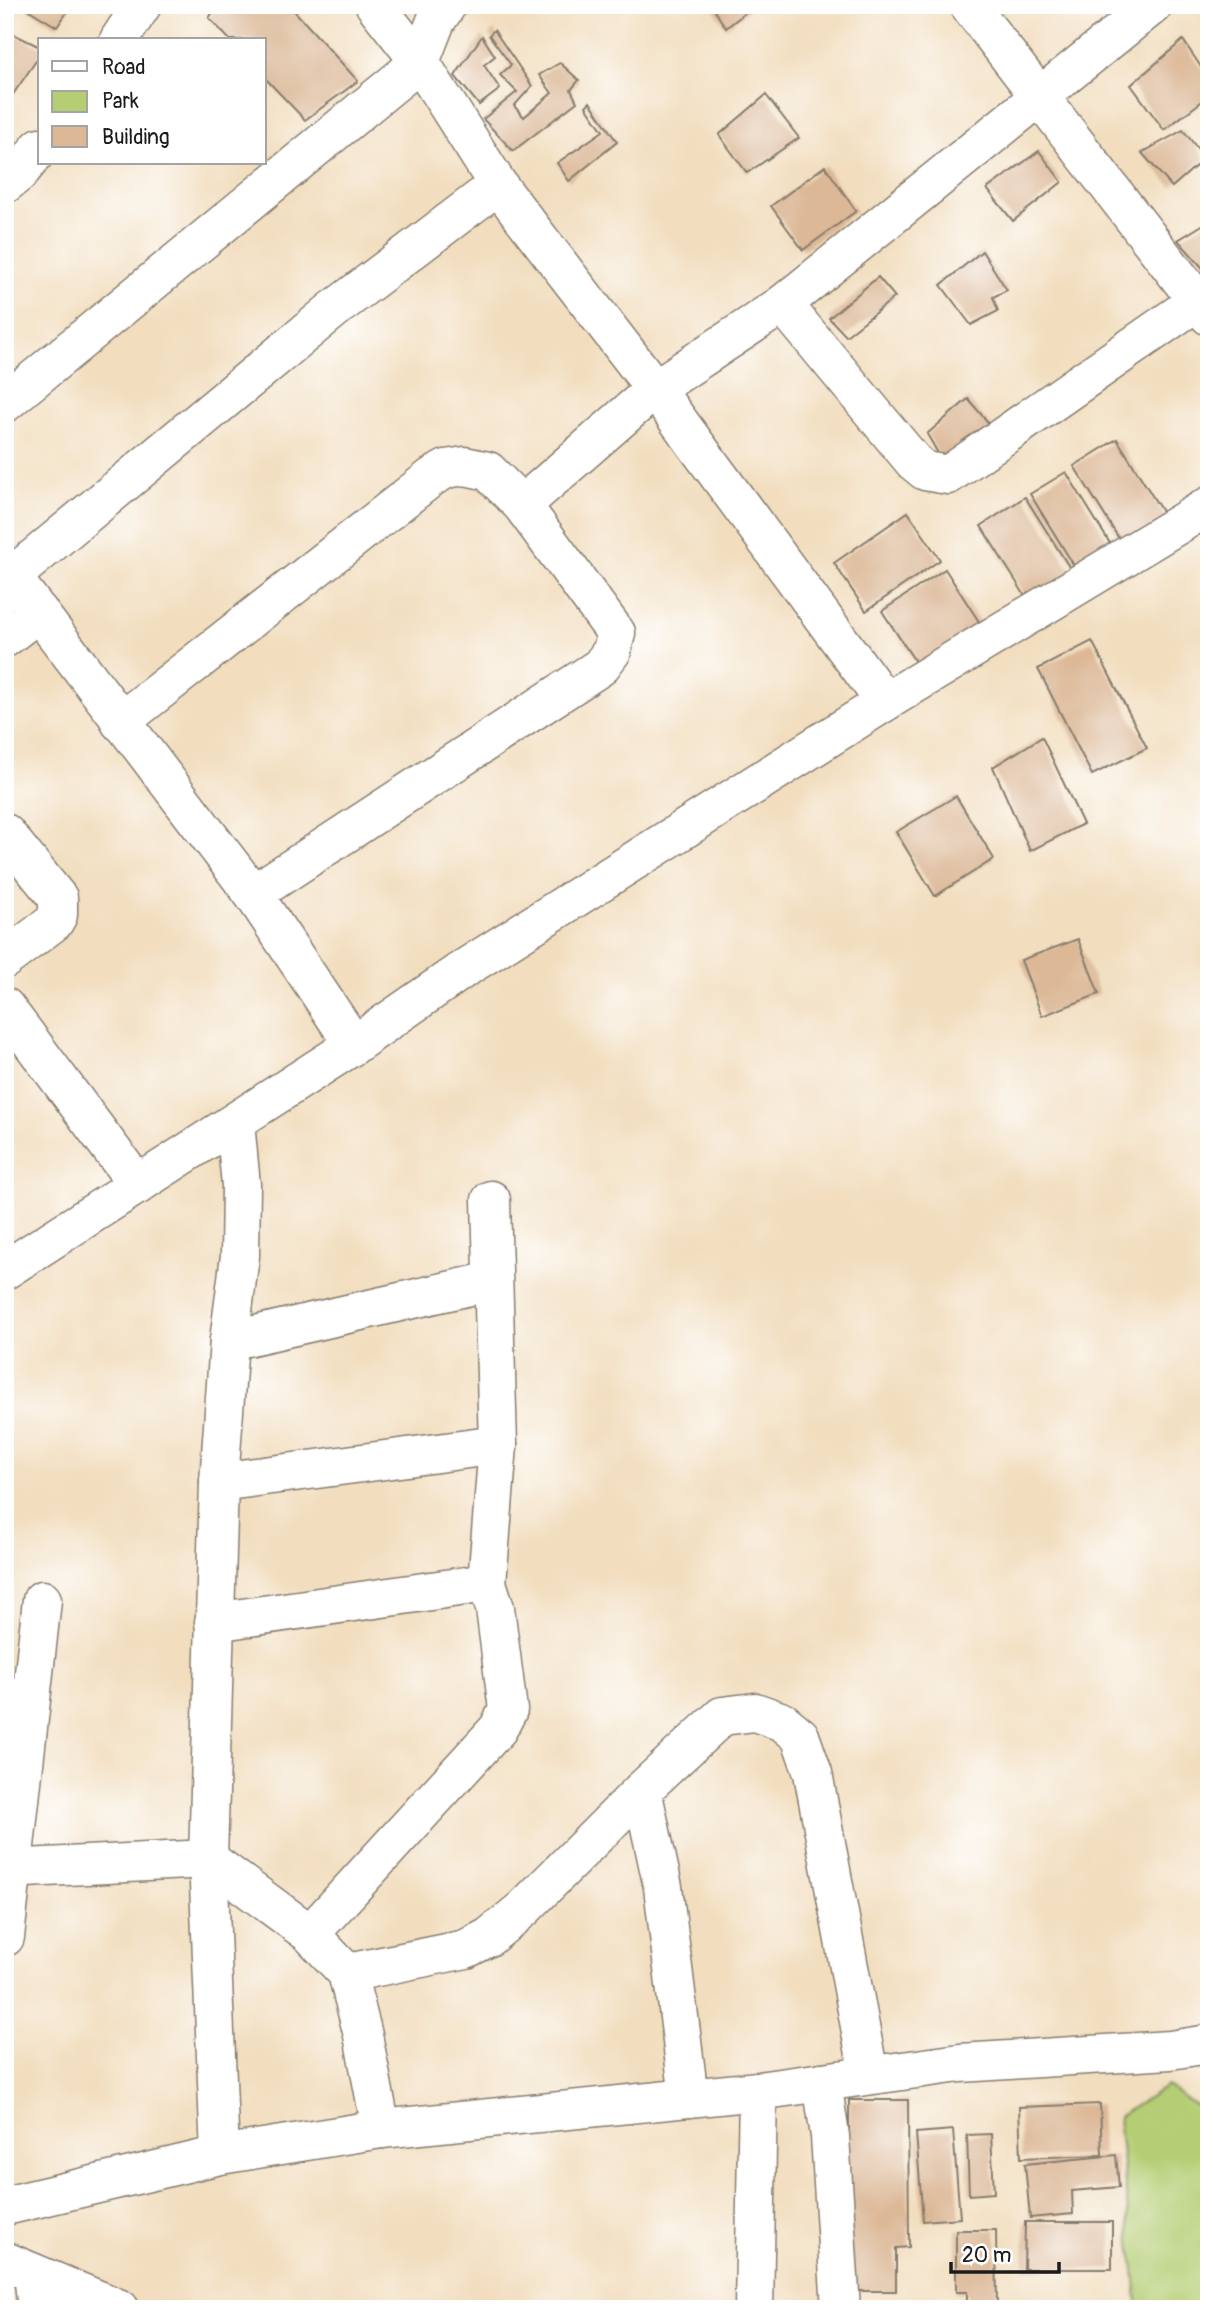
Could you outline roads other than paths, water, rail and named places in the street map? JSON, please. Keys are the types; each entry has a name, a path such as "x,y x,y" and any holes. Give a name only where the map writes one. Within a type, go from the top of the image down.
{"street":[{"path":"119,38 142,5"},
{"path":"375,5 420,62 498,185 655,389 885,702"},
{"path":"5,403 420,62 436,21 447,5"},
{"path":"783,304 914,461 936,475 948,474 1205,303 969,5"},
{"path":"522,505 655,389 783,304 1153,5"},
{"path":"354,1045 253,894 8,572 333,310 498,185"},
{"path":"120,722 432,477 446,469 465,466 488,471 522,505 616,633 612,651 600,667 253,894"},
{"path":"5,1270 235,1124 465,968 885,702 1209,506"},
{"path":"5,638 39,612"},
{"path":"5,832 58,898 58,915 54,922 5,959"},
{"path":"5,1007 138,1185"},
{"path":"220,2155 208,1859 219,1482 229,1341 240,1256 241,1185 235,1124"},
{"path":"310,1934 498,1729 508,1710 495,1608 487,1583 498,1445 491,1200"},
{"path":"229,1341 492,1281"},
{"path":"219,1482 498,1445"},
{"path":"214,1622 487,1583"},
{"path":"5,1937 18,1700 42,1600"},
{"path":"347,1973 466,1949 489,1937 523,1909 642,1790 722,1716 755,1712 783,1722 800,1736 813,1773 869,2075"},
{"path":"642,1790 663,1886 689,2098"},
{"path":"10,1869 208,1859 310,1934 347,1973 363,2035 381,2129"},
{"path":"5,2206 220,2155 381,2129 758,2091 961,2063 1170,2050 1209,2044"},
{"path":"1170,2050 1209,2073"},
{"path":"822,2082 830,2136 841,2309"},
{"path":"754,2309 758,2091"},
{"path":"25,2281 120,2309"}]}
